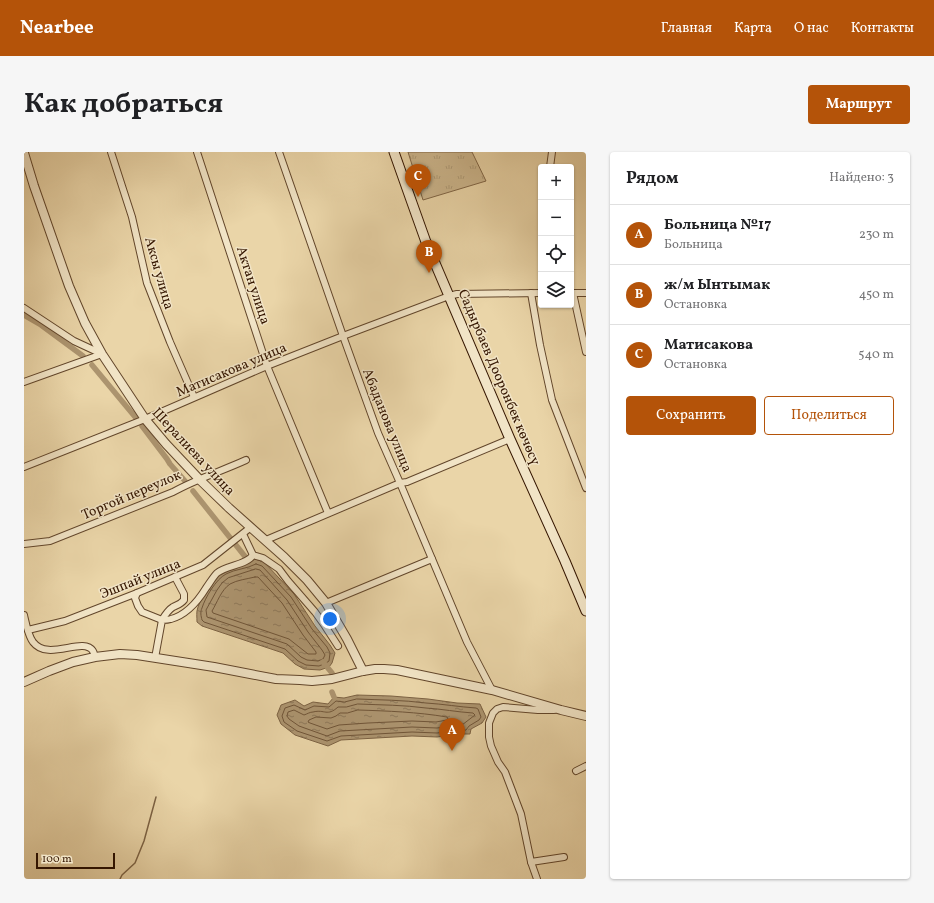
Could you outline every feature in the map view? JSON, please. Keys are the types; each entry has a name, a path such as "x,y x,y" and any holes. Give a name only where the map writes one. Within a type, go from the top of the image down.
{"main road":[{"name":"Садырбаев Дооронбек көчөсү","path":"394,152 424,235 449,296 586,611"}],"street":[{"name":"Аксы улица","path":"111,152 132,217 148,283 170,342 194,397"},
{"name":"Актан улица","path":"197,152 268,366 328,513"},
{"name":"Абаданова улица","path":"279,152 378,434 467,642 492,690"},
{"path":"550,164 552,152"},
{"name":"Шералиева улица","path":"24,153 69,286 85,323 102,354 145,419 166,444 200,480 296,568 326,603 347,639 363,671"},
{"path":"531,293 552,400 586,488"},
{"name":"Матисакова улица","path":"24,467 145,419 268,366 449,296 457,294 538,293"},
{"path":"574,293 586,293"},
{"path":"574,301 586,352"},
{"path":"24,308 74,341 102,354"},
{"path":"24,382 102,354"},
{"path":"266,540 400,483 407,482 510,439"},
{"name":"Торгой переулок","path":"24,544 50,541 173,492 191,482 200,480 246,460"},
{"name":"Эшпай улица","path":"28,630 65,621 203,566 251,527"},
{"path":"243,534 252,555"},
{"path":"137,593 135,598 142,612 162,620 171,619 185,612 202,594 216,573 228,566 247,561 252,555"},
{"path":"252,555 263,558 279,569 325,626 338,646"},
{"path":"326,603 432,559"},
{"path":"155,658 162,620 165,614 172,608 181,604 184,600 184,594 175,577"},
{"path":"24,615 31,639 34,644 39,647 60,650 83,646 88,647 93,651 95,656"},
{"path":"24,682 73,662 95,656 120,654 137,655 276,679 332,679 363,671 384,668 492,690 586,716"},
{"path":"537,879 531,862 521,814 505,772 498,762 491,746 489,737 489,723 493,713 497,709 503,707 560,710"},
{"path":"576,770 586,766"},
{"path":"531,862 564,857"}],"green space":[{"path":"408,152 472,152 486,181 423,200"}],"water":[{"path":"255,559 264,562 294,594 315,626 330,645 335,653 329,667 320,670 304,669 295,664 283,653 202,626 197,622 197,611 200,603 208,587 215,578 227,569 248,563"},
{"path":"357,695 391,696 480,704 486,717 482,723 471,729 470,734 437,737 412,736 341,740 328,746 295,735 281,724 277,715 281,705 295,700 304,706 313,702 328,704 334,697 344,698"}],"waterway":[{"path":"24,315 41,325 83,356"},
{"path":"92,365 136,418"},
{"path":"142,426 170,464 185,481"},
{"path":"193,491 247,559"},
{"path":"323,662 332,673"},
{"path":"332,692 334,697"},
{"path":"120,879 122,875 135,863 144,841 156,797"}],"place":[{"name":"Матисакова","path":"418,197"},
{"name":"ж/м Ынтымак","path":"429,273"},
{"name":"Больница №17","path":"452,751"}]}
